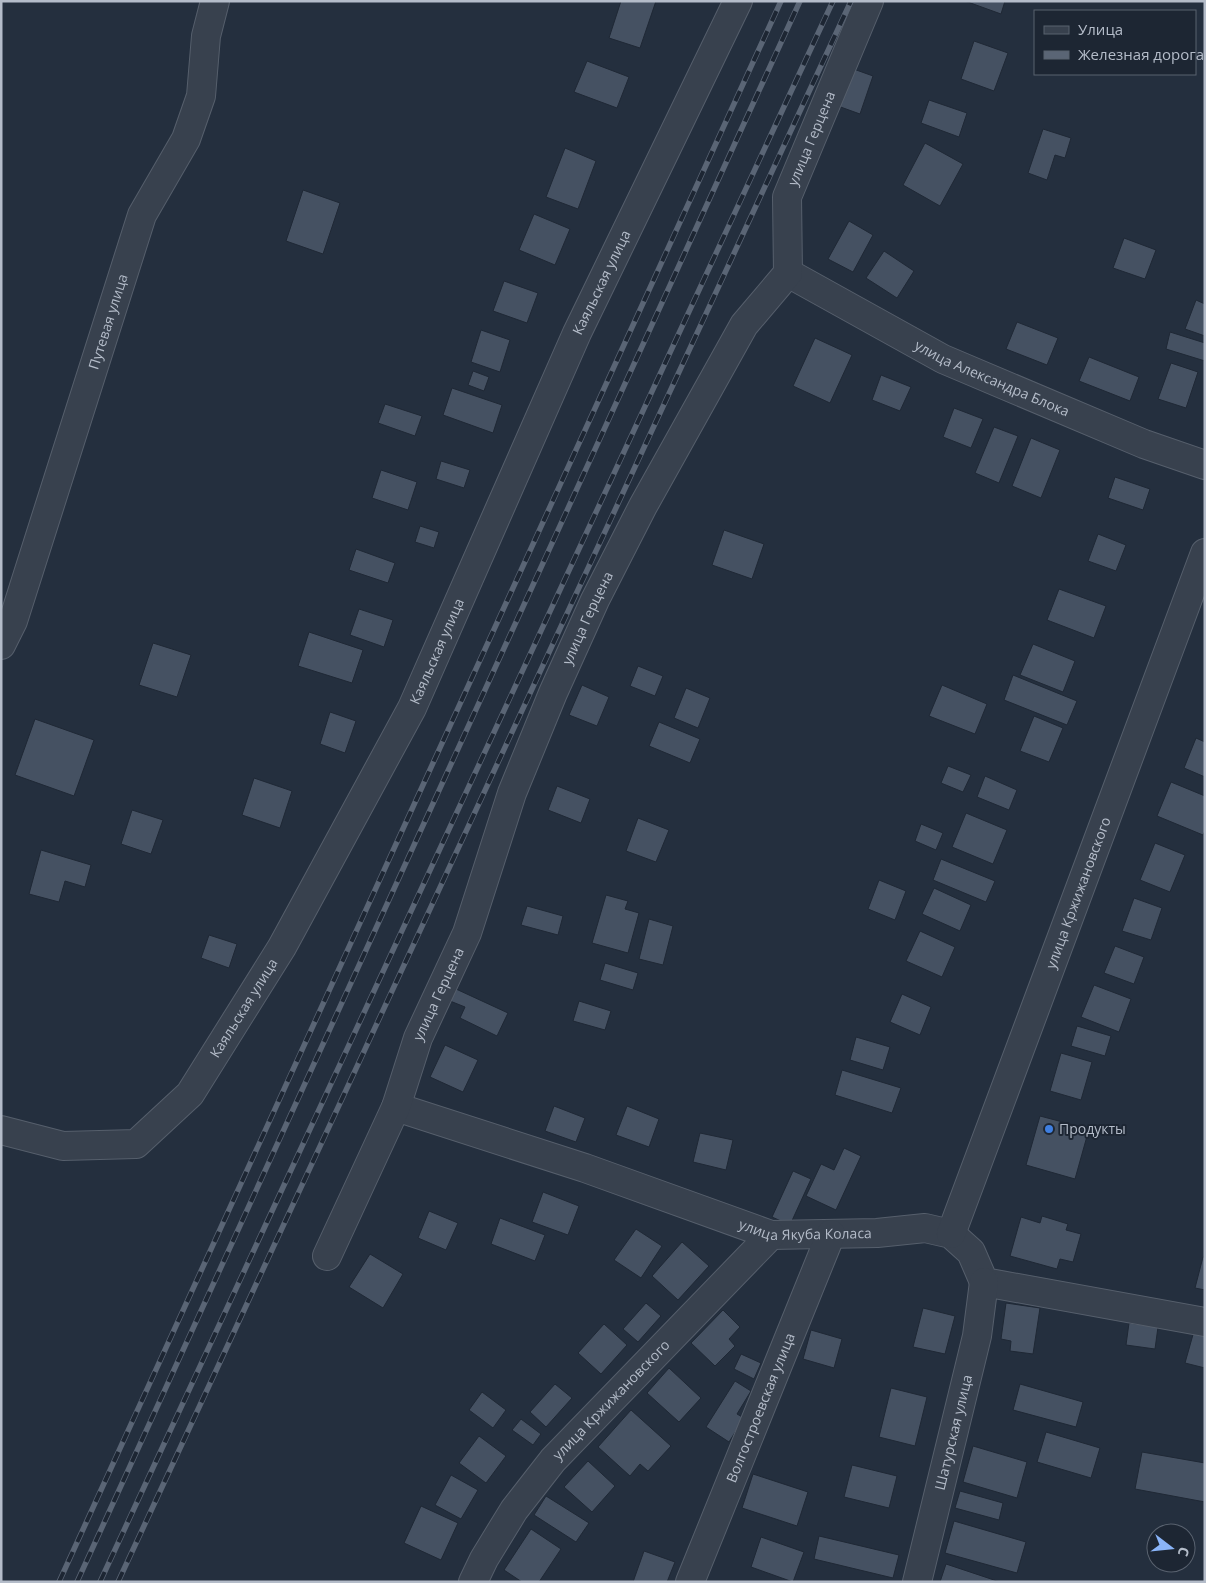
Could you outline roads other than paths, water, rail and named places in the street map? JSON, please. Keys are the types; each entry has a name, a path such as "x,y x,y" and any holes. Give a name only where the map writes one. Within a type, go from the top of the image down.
{"street":[{"name":"Путевая улица","path":"1,645 13,621 142,215 186,139 201,96 206,36 215,1"},
{"name":"Каяльская улица","path":"1,1130 63,1146 136,1144 190,1094 282,947 412,708 578,333 738,1"},
{"name":"улица Герцена","path":"327,1256 396,1107 418,1038 466,933 512,793 553,693 595,600 643,506 744,325 788,273 787,197 869,1"},
{"name":"улица Александра Блока","path":"788,273 943,359 1144,444 1205,465"},
{"name":"улица Кржижановского","path":"951,1234 1205,553"},
{"name":"улица Якуба Коласа","path":"396,1107 585,1168 771,1235 876,1233 925,1228 951,1234 971,1252 984,1282"},
{"name":"Волгостроевская улица","path":"690,1582 831,1234"},
{"name":"улица Кржижановского","path":"473,1582 484,1559 514,1510 552,1460 771,1235"},
{"path":"984,1282 1205,1322"},
{"name":"Шатурская улица","path":"916,1582 977,1336 984,1282"}],"railway":[{"path":"59,1582 781,1"},
{"path":"77,1582 800,1"},
{"path":"100,1582 833,1"},
{"path":"118,1582 851,1"}],"place":[{"name":"Продукты","path":"1049,1129"}]}
